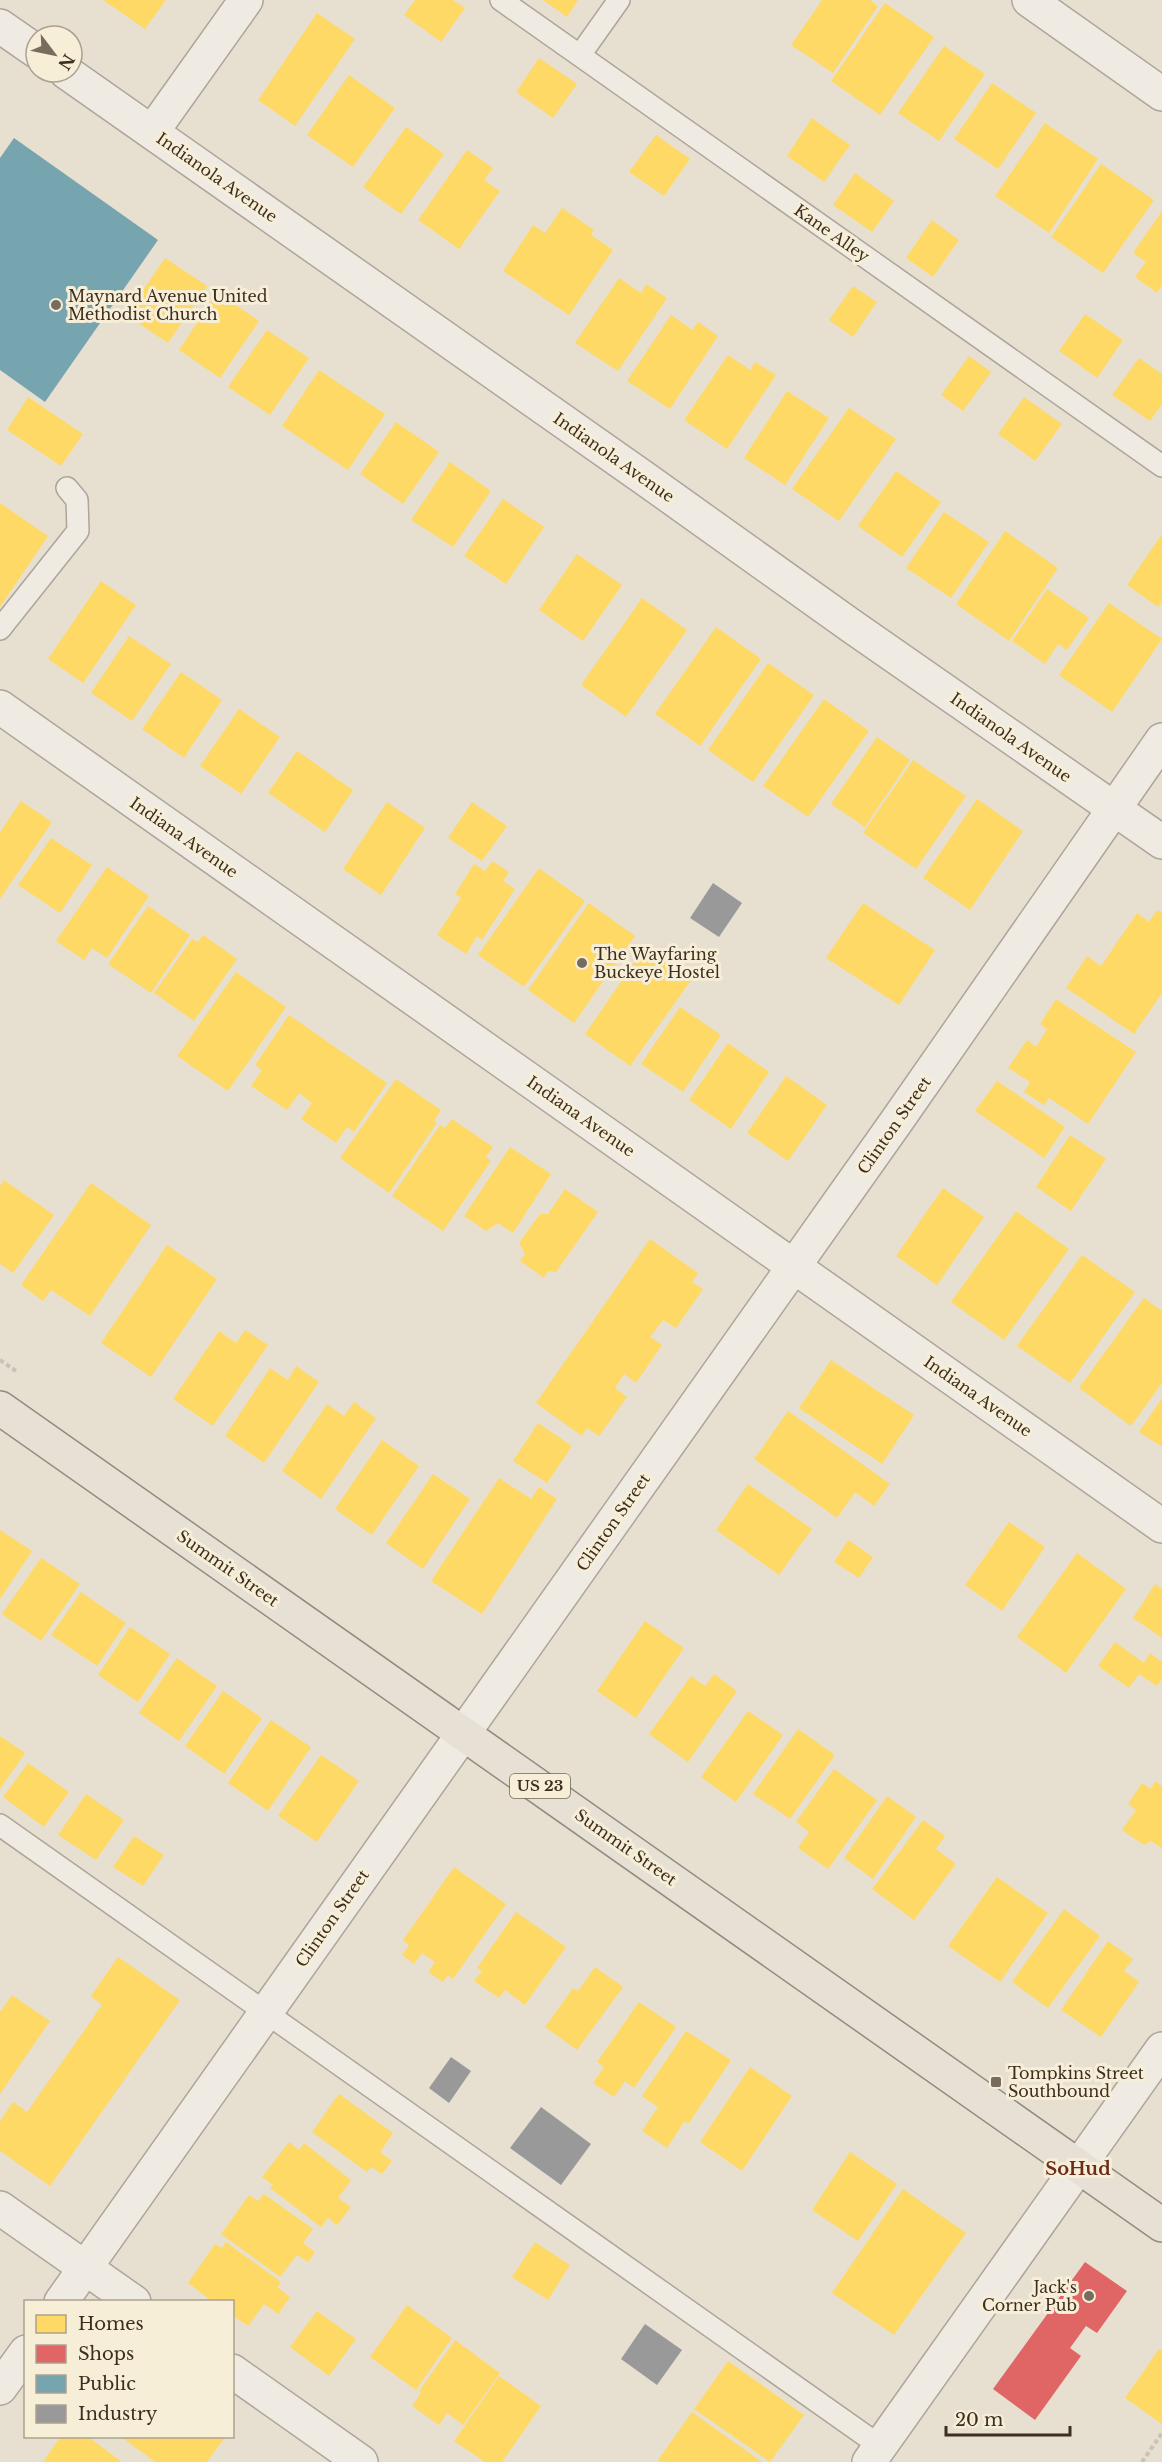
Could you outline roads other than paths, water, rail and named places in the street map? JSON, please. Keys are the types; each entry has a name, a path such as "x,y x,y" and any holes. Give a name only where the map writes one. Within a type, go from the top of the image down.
{"main road":[{"name":"Summit Street","path":"0,1408 1162,2225"}],"street":[{"path":"152,132 246,0"},
{"path":"1029,0 1162,92"},
{"path":"3,35 24,45"},
{"name":"Indianola Avenue","path":"83,84 840,619 1162,842"},
{"name":"Indiana Avenue","path":"0,707 1162,1526"},
{"name":"Clinton Street","path":"62,2300 794,1266 1162,740"},
{"path":"874,2454 1162,2049"},
{"path":"0,2208 133,2300"},
{"path":"0,2388 24,2355"},
{"path":"234,2372 361,2462"}],"lane":[{"name":"Kane Alley","path":"501,0 1162,466"},
{"path":"580,55 619,0"},
{"path":"0,629 78,531 77,500 67,488"},
{"path":"0,1825 265,2012 874,2454"}],"place":[{"name":"Maynard Avenue United Methodist Church","path":"56,305"},
{"name":"The Wayfaring Buckeye Hostel","path":"582,963"},
{"name":"Tompkins Street Southbound","path":"996,2082"},
{"name":"Jack's Corner Pub","path":"1089,2296"}],"district":[{"name":"SoHud","path":"1078,2169"}]}
